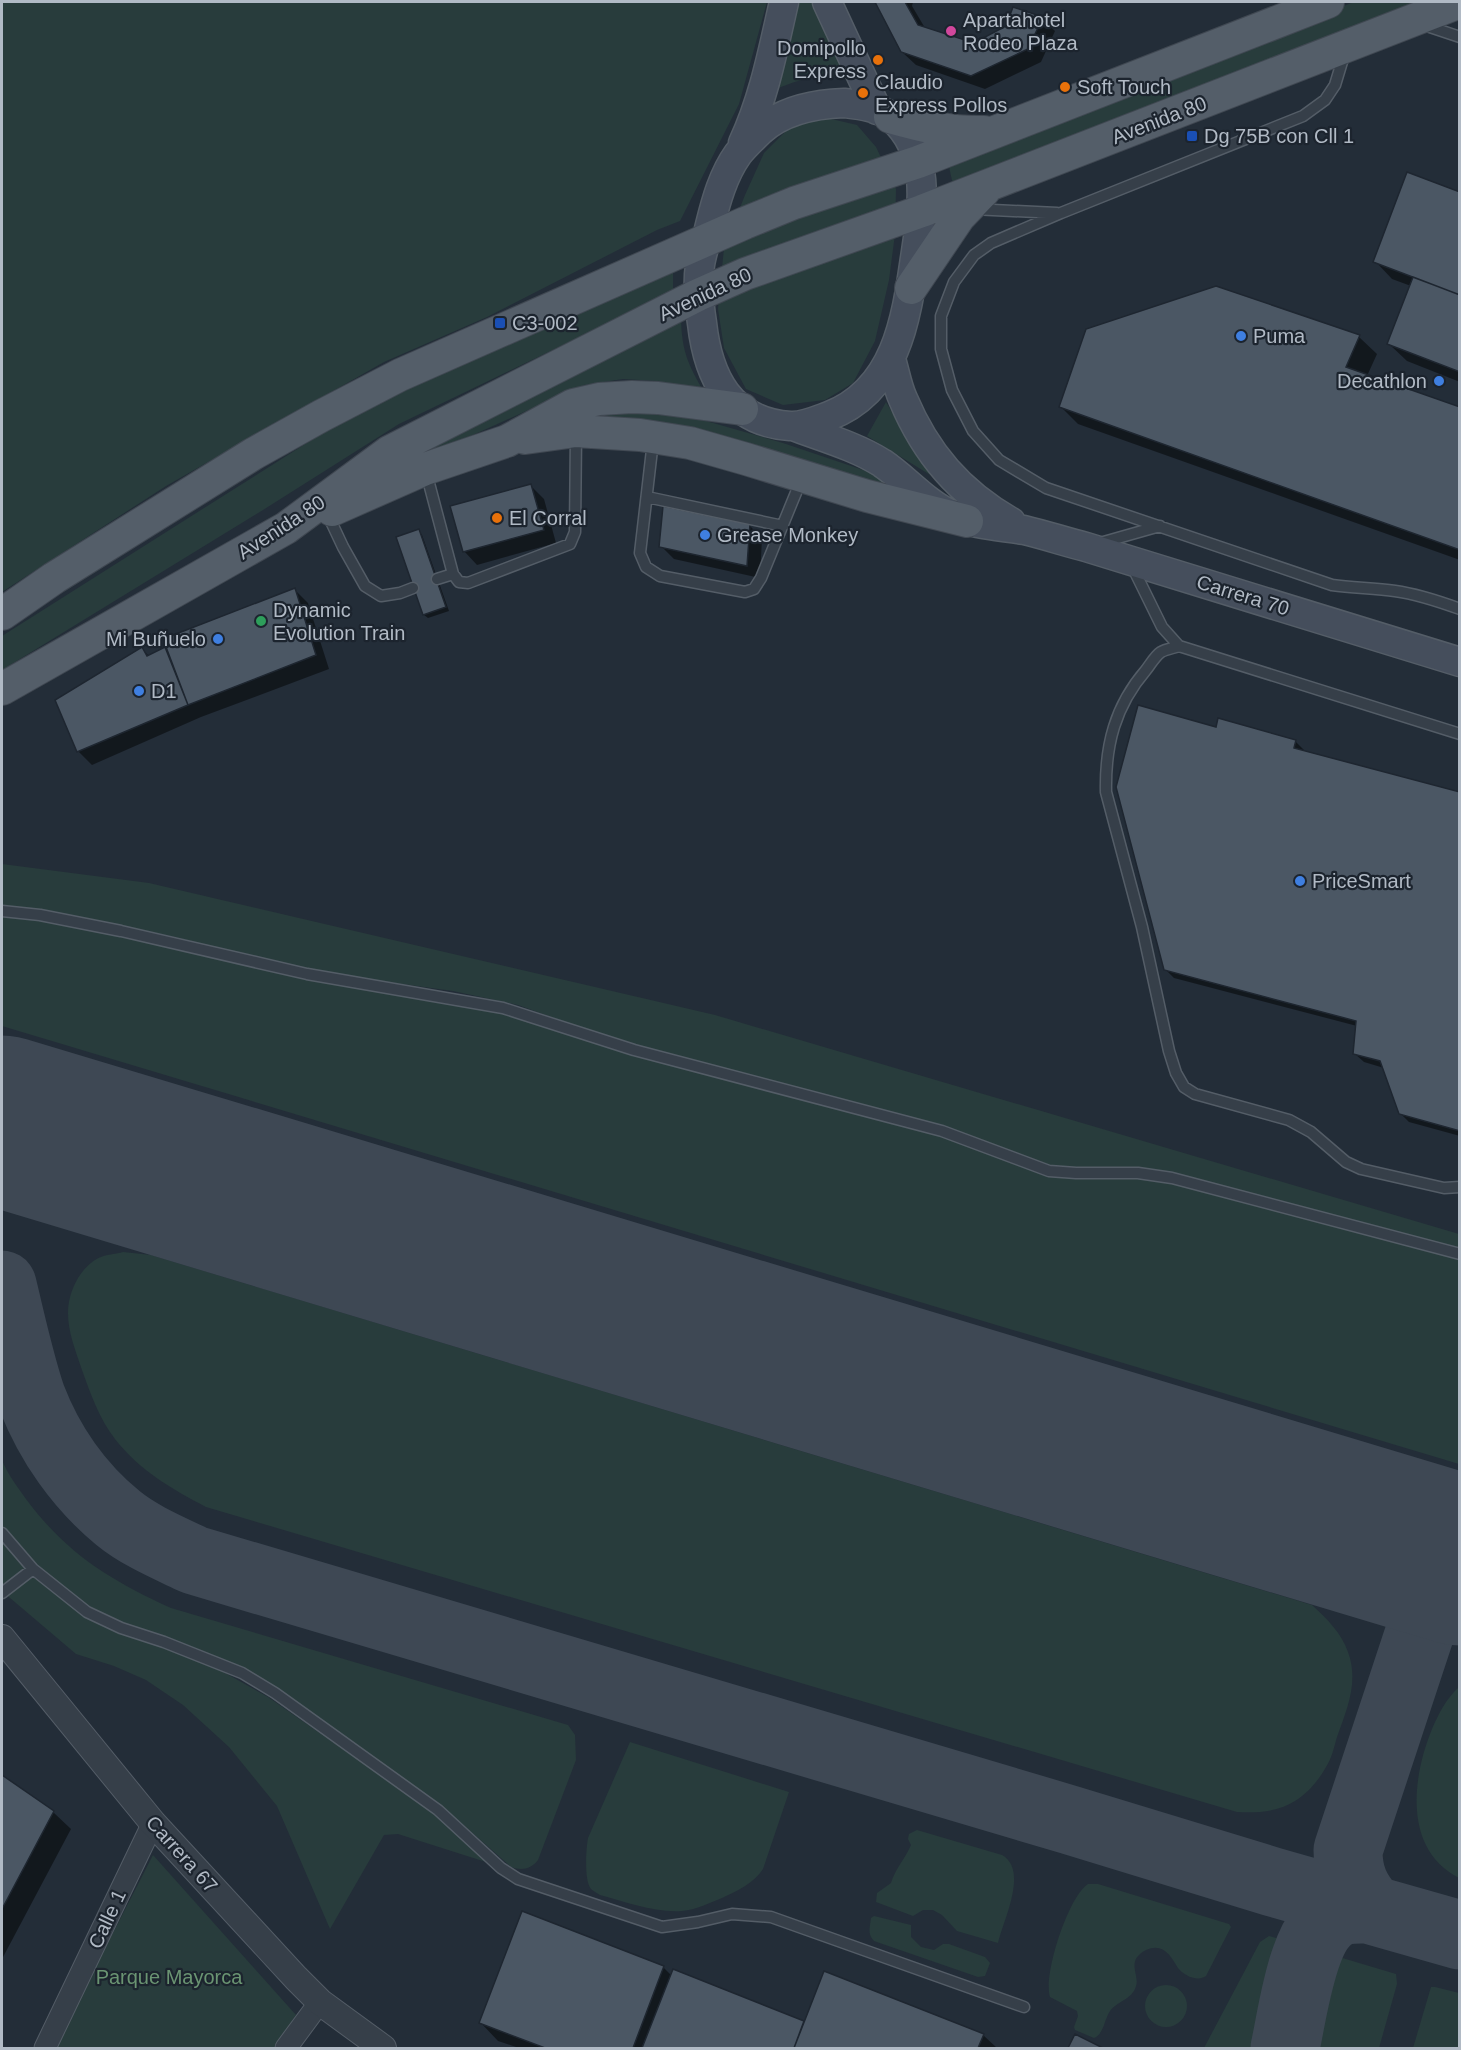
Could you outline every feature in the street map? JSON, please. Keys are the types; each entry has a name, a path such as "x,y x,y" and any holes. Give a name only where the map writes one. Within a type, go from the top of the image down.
{"main road":[{"path":"738,154 755,117 767,81 784,2"},
{"path":"793,426 820,419 855,403 872,388 891,359 903,326 922,212 923,193 918,162 906,133 884,113 827,2"},
{"path":"2,614 54,578 253,454 400,375 794,203 918,162 996,132 1260,16 1328,2"},
{"name":"Avenida 80","path":"2,689 286,528 389,452 698,295 800,253 922,212 1460,2"},
{"path":"738,154 761,130 796,110 815,105 844,103 927,127 961,133 996,132"},
{"name":"Carrera 70","path":"738,154 722,184 706,240 700,264 698,295 704,344 712,371 724,393 742,409 768,422 793,426 879,461 900,475 936,506 966,521 1026,531 1086,547 1460,662"},
{"path":"911,288 942,239 967,208 989,186"},
{"name":"Carrera 70","path":"891,359 902,397 914,424 949,474 983,506 1026,531"},
{"path":"286,528 425,469 507,441 573,405 599,399 658,398 742,409"},
{"path":"507,441 576,431 653,437 690,443 867,496 966,521"}],"street":[{"name":"Carrera 67","path":"4,1648 153,1823 296,1978 320,2002 383,2049"},
{"name":"Calle 1","path":"45,2049 153,1823"},
{"path":"286,2049 320,2002"}],"lane":[{"path":"1412,21 1460,37"},
{"path":"1346,48 1335,84 1325,100 1303,116 1061,213 991,243 974,255 954,282 941,316 941,350 952,390 973,431 999,460 1046,488 1332,585 1354,589 1394,591 1428,598 1460,609"},
{"path":"967,208 1061,213"},
{"path":"425,469 453,574 459,582 468,583 570,544 575,532 576,431"},
{"path":"653,437 640,553 646,567 660,576 745,592 754,589 761,578 803,476"},
{"path":"647,497 783,526"},
{"path":"327,512 343,547 365,585 381,596 413,588"},
{"path":"1086,547 1160,526"},
{"path":"1129,560 1162,627 1179,646 1460,734"},
{"path":"437,579 453,574"},
{"path":"1179,646 1161,652 1122,703 1114,725 1106,772 1106,792 1142,927 1169,1052 1176,1073 1184,1087 1195,1094 1289,1120 1311,1132 1346,1162 1361,1169 1444,1188 1460,1187"},
{"path":"1448,730 1460,724"},
{"path":"2,911 40,915 121,931 308,974 503,1008 633,1050 942,1131 1048,1171 1138,1173 1172,1178 1460,1254"},
{"path":"2,1533 33,1569 100,1620 242,1673 275,1693 438,1810 501,1868 518,1879 662,1927 732,1914 771,1917 1024,2007"},
{"path":"2,1593 33,1569"}],"green space":[{"path":"2,2 767,2 739,104 680,221 657,230 487,317 384,362 166,486 2,592"},
{"path":"795,2 814,2 855,82 828,76 796,82 774,90"},
{"path":"1354,2 1431,2 953,185 948,162"},
{"path":"827,118 857,125 876,147 896,189 895,234 889,280 875,341 853,383 825,400 783,405 746,389 724,348 718,309 724,248 764,153 788,129 804,121"},
{"path":"673,268 673,292 399,424 2,670 2,636 332,427 392,395"},
{"path":"681,319 687,357 704,392 656,381 623,379 584,385 453,444 380,469"},
{"path":"886,402 899,424 953,489 867,436"},
{"path":"604,409 678,413 783,443 872,473 897,490 574,417"},
{"path":"2,864 149,883 715,1015 1459,1234 1459,1464 2,1026 2,916 40,920 106,932 262,969 498,1012 615,1040 518,1005 453,991 344,976 99,921 2,907"},
{"path":"123,1252 151,1255 1312,1605 1337,1632 1345,1645 1351,1663 1350,1695 1330,1760 1313,1786 1295,1801 1282,1808 1267,1811 1237,1812 206,1507 169,1486 124,1450 104,1423 74,1346 68,1313 72,1290 78,1278 98,1258"},
{"path":"2,1460 26,1499 57,1535 74,1550 109,1576 171,1608 568,1725 575,1735 576,1760 538,1860 526,1868 511,1867 443,1807 276,1692 103,1617 61,1588 2,1526"},
{"path":"2,1540 90,1619 218,1669 268,1697 439,1816 489,1863 398,1834 384,1835 330,1929 277,1806 229,1747 183,1705 146,1680 114,1666 76,1654 3,1592"},
{"path":"1459,1687 1459,1878 1441,1865 1428,1849 1417,1811 1417,1790 1425,1748 1432,1729 1443,1706"},
{"path":"630,1742 789,1792 763,1869 755,1878 722,1898 682,1911 641,1906 600,1895 591,1889 586,1872 588,1838"},
{"path":"917,1830 1002,1855 1010,1862 1014,1884 998,1943 957,1931 942,1915 933,1910 923,1910 913,1916 876,1902 877,1893 891,1883 909,1850 911,1845 908,1839 909,1834"},
{"name":"Parque Mayorca","path":"153,1855 296,2015 274,2048 54,2048"},
{"path":"1088,1884 1098,1884 1229,1924 1231,1927 1203,1978 1191,1977 1184,1973 1162,1949 1152,1948 1140,1954 1135,1963 1137,1982 1132,1994 1110,2011 1102,2030 1094,2038 1075,2030 1077,2011 1050,1997 1049,1986 1054,1955 1065,1920 1080,1892"},
{"path":"874,1916 911,1925 911,1937 921,1947 934,1950 943,1944 949,1944 985,1957 990,1963 985,1976 978,1977 874,1941 870,1936 870,1930 871,1918"},
{"path":"1269,1936 1283,1940 1289,1952 1269,2048 1204,2048 1260,1942"},
{"path":"1329,1954 1396,1974 1397,1984 1379,2048 1300,2048 1317,1964 1320,1957"},
{"path":"1166,1985 1174,1986 1181,1991 1186,1998 1186,2014 1181,2021 1174,2026 1166,2027 1158,2026 1151,2021 1146,2014 1145,2006 1146,1998 1151,1991 1158,1986"},
{"path":"1431,1987 1459,1993 1459,2048 1413,2048"}],"building":[{"path":"875,2 905,2 918,25 974,43 1006,26 1013,7 1043,17 1028,49 971,76 901,52"},
{"path":"1407,172 1460,192 1460,295 1373,262"},
{"path":"1413,277 1460,295 1460,372 1387,344"},
{"path":"1216,286 1360,335 1346,367 1460,407 1460,550 1059,407 1086,329"},
{"name":"El Corral","path":"531,484 544,530 463,552 450,506"},
{"name":"Grease Monkey","path":"663,506 750,524 747,566 659,547"},
{"path":"419,529 446,607 423,615 396,537"},
{"path":"295,588 316,655 188,705 163,639"},
{"path":"142,647 147,656 165,647 188,705 77,752 55,700"},
{"name":"PriceSmart","path":"1138,705 1216,727 1218,718 1296,740 1294,748 1460,792 1460,1131 1399,1114 1380,1061 1353,1054 1356,1021 1164,970 1116,787"},
{"path":"2,1775 54,1811 2,1909"},
{"path":"522,1911 664,1966 633,2048 545,2048 479,2023"},
{"path":"673,1969 804,2021 794,2048 642,2048"},
{"path":"824,1971 984,2034 978,2048 794,2048"},
{"path":"1075,2034 1103,2048 1068,2048"}],"taxiway":[{"path":"2,1150 21,1138 48,1135"},
{"path":"2,1285 31,1396 56,1447 67,1463 90,1492 118,1518 145,1536 194,1560 1273,1882 1460,1935"},
{"path":"1393,1539 1414,1553 1424,1568 1427,1611"},
{"path":"1371,1909 1354,1882 1349,1867 1348,1850 1427,1611 1433,1598 1448,1578 1460,1570"},
{"path":"1285,2048 1301,1973 1316,1935 1326,1921 1339,1912 1351,1909 1371,1909"}],"runway":[{"path":"2,1121 1460,1560"}],"place":[{"name":"Apartahotel Rodeo Plaza","path":"951,31"},
{"name":"Domipollo Express","path":"878,60"},
{"name":"Soft Touch","path":"1065,87"},
{"name":"Claudio Express Pollos","path":"863,93"},
{"name":"Dg 75B con Cll 1","path":"1192,136"},
{"name":"C3-002","path":"500,323"},
{"name":"Puma","path":"1241,336"},
{"name":"Decathlon","path":"1439,381"},
{"name":"El Corral","path":"497,518"},
{"name":"Grease Monkey","path":"705,535"},
{"name":"Dynamic Evolution Train","path":"261,621"},
{"name":"Mi Buñuelo","path":"218,639"},
{"name":"D1","path":"139,691"},
{"name":"PriceSmart","path":"1300,881"}]}
